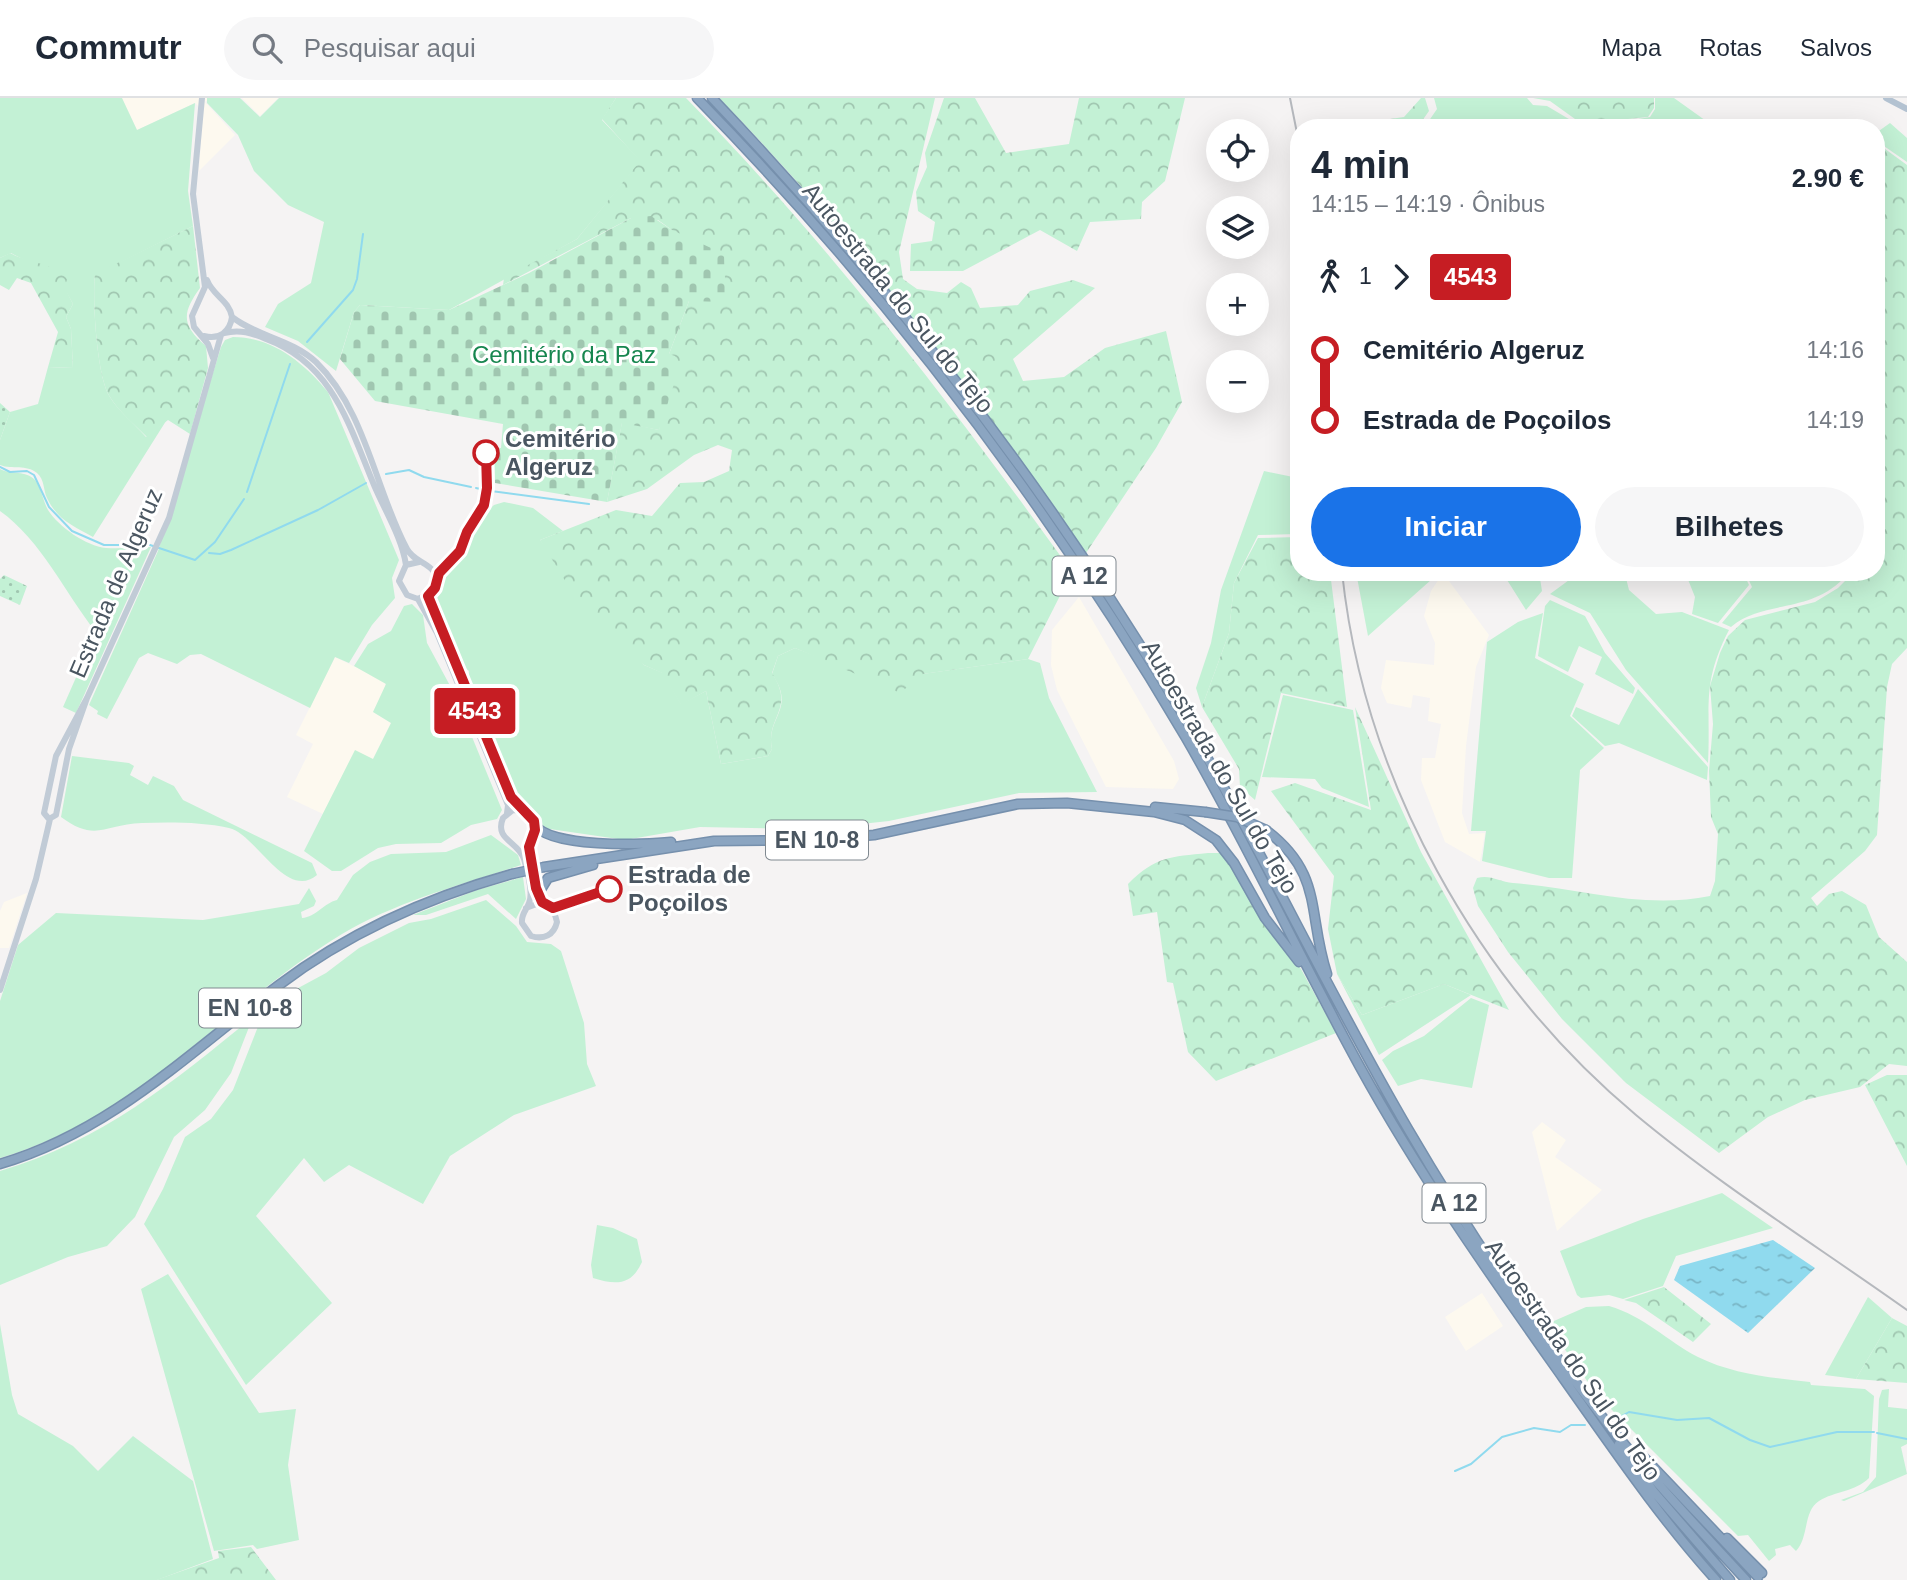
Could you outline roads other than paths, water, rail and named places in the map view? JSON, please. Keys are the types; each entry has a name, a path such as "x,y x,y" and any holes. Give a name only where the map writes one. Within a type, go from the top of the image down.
{"highway":[{"name":"Autoestrada do Sul do Tejo","path":"697,98 751,154 870,288 979,428 1058,538 1185,737 1360,1068 1478,1261 1707,1578"},
{"name":"Autoestrada do Sul do Tejo","path":"712,98 815,210 908,320 1059,522 1196,737 1376,1074 1447,1192 1503,1278 1654,1492 1730,1580"},
{"name":"EN 10-8","path":"0,1164 67,1138 110,1115 174,1070 279,985 336,947 404,912 512,874 733,835 847,834 1006,801 1119,806"},
{"path":"1119,806 1170,815 1196,826 1216,841 1230,857 1265,918 1297,958 1360,1068"},
{"path":"1119,806 1237,817 1266,830 1289,850 1306,876 1313,896 1317,937 1334,993"},
{"path":"535,824 545,834 609,845 666,845"},
{"path":"540,898 544,881 552,876 666,845"},
{"name":"Autoestrada do Sul do Tejo","path":"1607,1423 1760,1575"},
{"name":"Autoestrada do Sul do Tejo","path":"1607,1423 1746,1580"},
{"name":"Autoestrada do Sul do Tejo","path":"1648,1498 1723,1580"},
{"name":"Autoestrada do Sul do Tejo","path":"1668,1527 1716,1580"}],"main road":[{"path":"201,98 193,194 205,290 192,316 194,327 211,348 213,361"},
{"path":"1886,98 1907,109"},
{"path":"205,275 218,298 228,305 232,317 244,325 294,345 328,375 349,409 407,550 435,573 435,588 428,596 418,599"},
{"path":"199,301 218,298"},
{"name":"Estrada de Algeruz","path":"44,811 57,758 157,548 170,514 213,361 232,317"},
{"path":"202,335 211,337 248,332 279,344 302,358 324,379 345,411 407,565"},
{"path":"419,562 407,565 400,575 400,587 407,595 418,599 428,613 508,805 501,830 504,838 520,850 524,860 530,895 522,918 527,933 536,938 547,936 554,930 557,918 553,908 540,898 530,840 535,824 531,815 520,810 511,797 428,596"},
{"name":"Estrada de Algeruz","path":"0,990 36,879 50,819 56,815 66,760 87,698"},
{"path":"57,758 66,760"},
{"path":"50,819 44,811 50,807 55,810"},
{"path":"507,813 520,810"},
{"path":"512,843 530,840"},
{"path":"526,908 540,898"}],"water":[{"path":"1773,1240 1815,1268 1748,1333 1674,1280 1680,1266"}],"waterway":[{"path":"307,342 353,290 363,234"},
{"path":"247,492 290,364"},
{"path":"0,467 10,472 27,471 34,475 49,507 72,531 104,545 150,545 195,560 215,542 244,499"},
{"path":"386,474 409,470 424,477 471,487"},
{"path":"209,553 220,554 231,550 318,510 366,483"},
{"path":"476,488 484,490"},
{"path":"491,491 589,504"},
{"path":"1620,1417 1629,1412 1677,1420 1709,1418 1750,1440 1770,1447 1837,1432 1874,1432"},
{"path":"1455,1471 1471,1464 1502,1437 1534,1428 1560,1432 1571,1425 1585,1425"},
{"path":"1877,1433 1907,1439"}],"railway":[{"path":"1290,98 1294,119"},
{"path":"1343,581 1354,650 1375,726 1403,800 1437,871 1478,939 1526,1003 1578,1062 1668,1141 1735,1191 1907,1310"}],"place":[{"name":"Cemitério Algeruz","path":"486,453"},
{"name":"Estrada de Poçoilos","path":"609,889"}],"park label":[{"name":"Cemitério da Paz","path":"564,355"}]}
